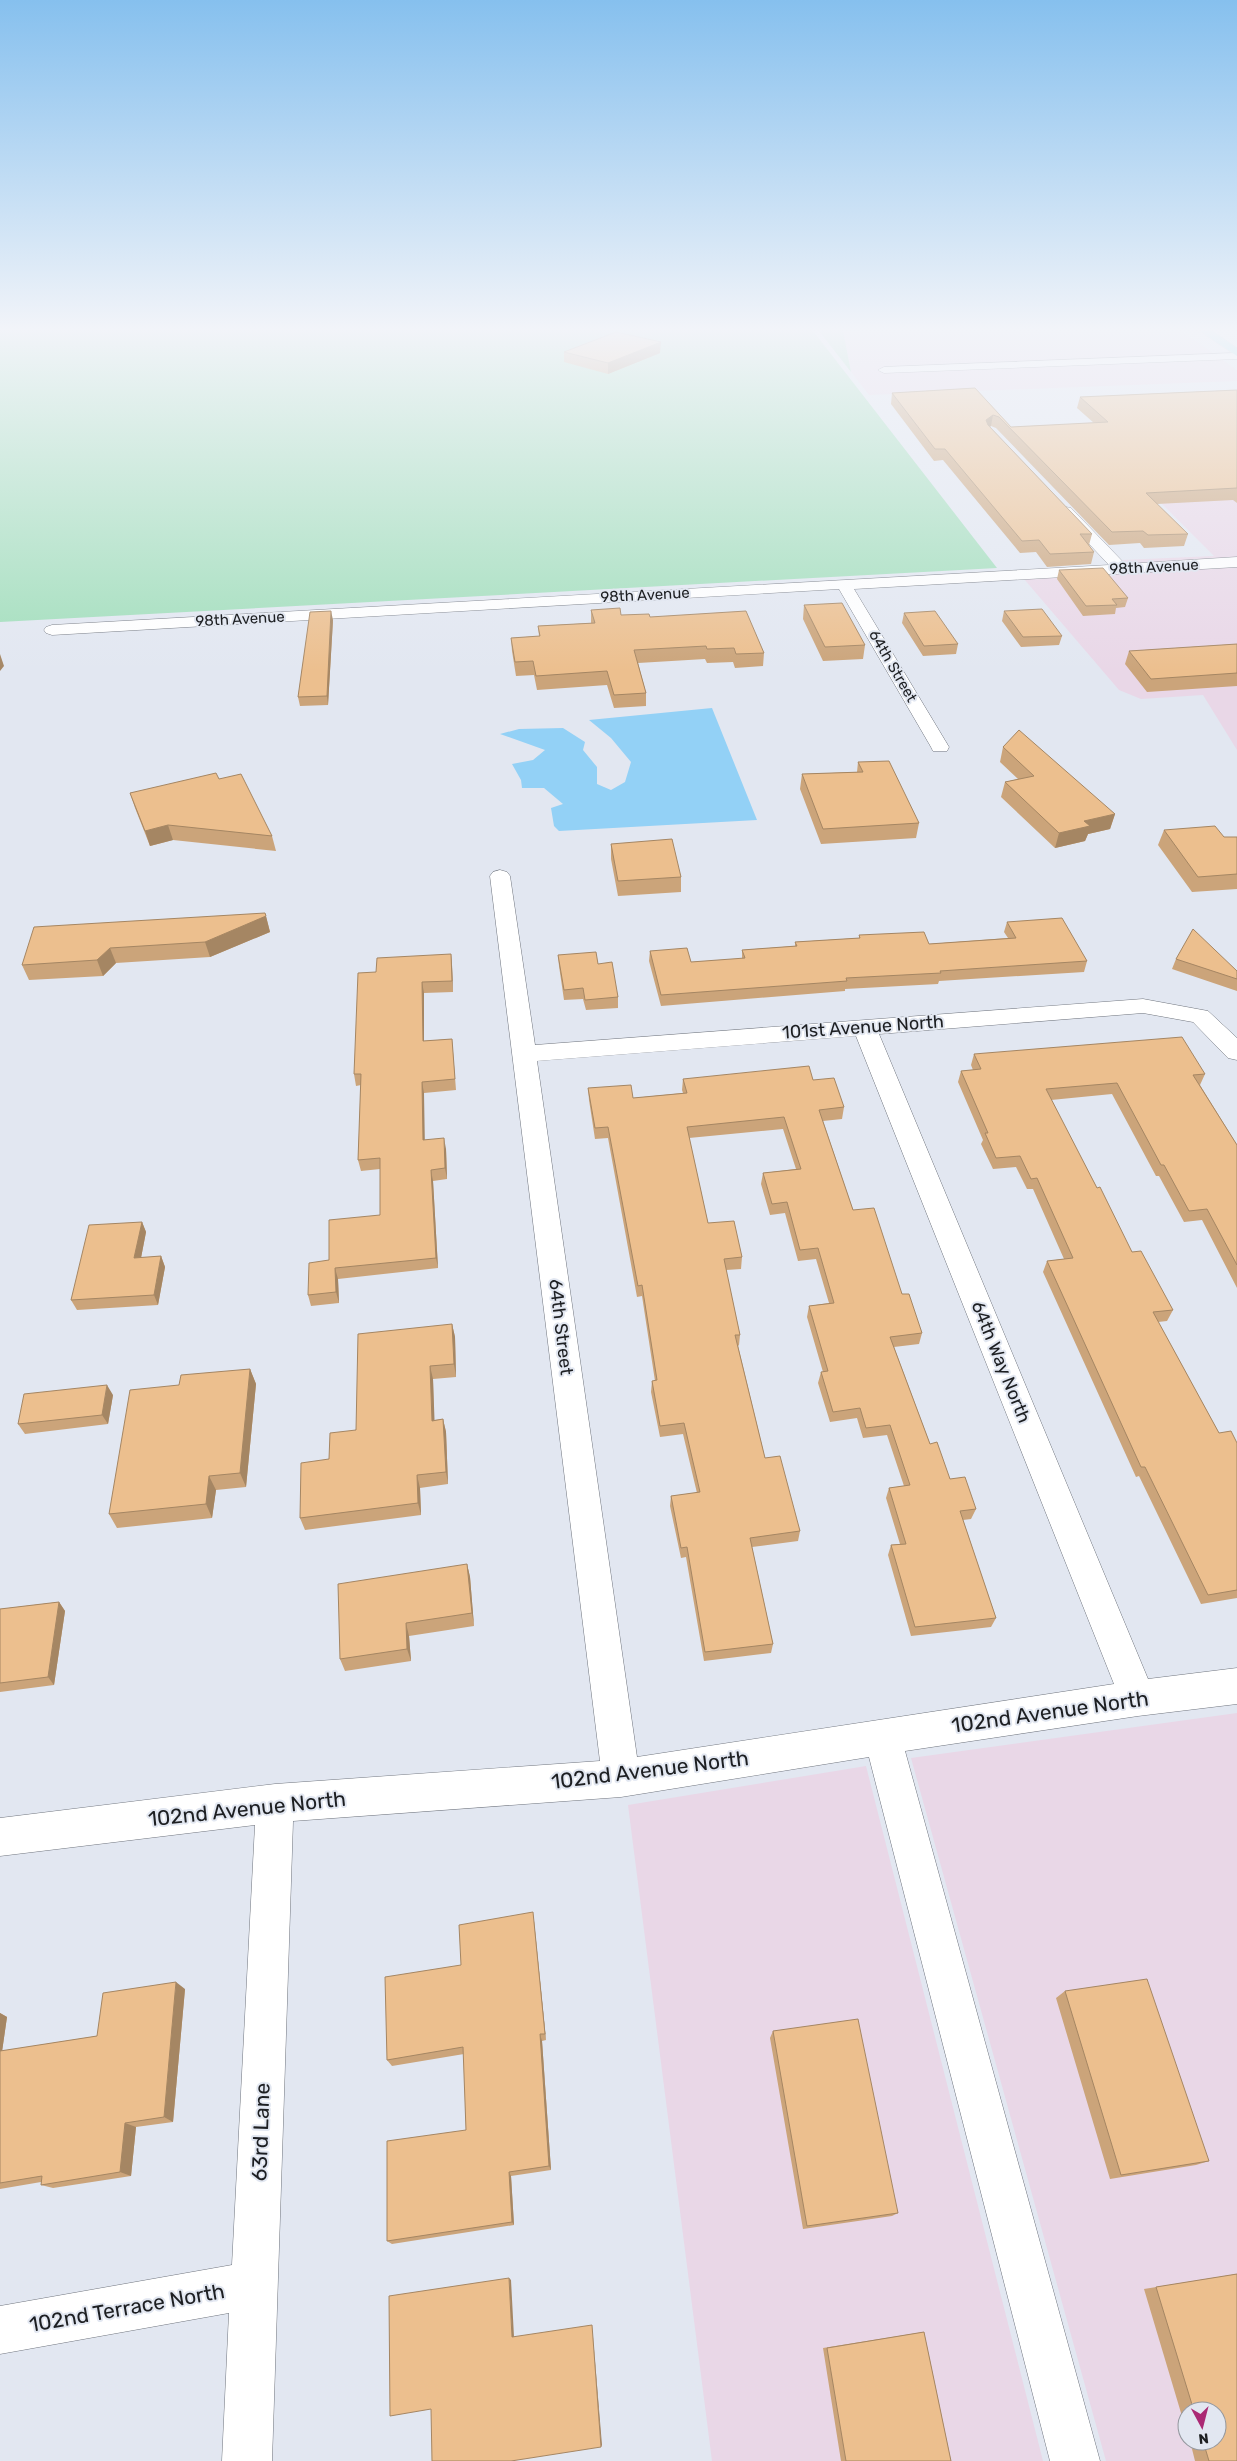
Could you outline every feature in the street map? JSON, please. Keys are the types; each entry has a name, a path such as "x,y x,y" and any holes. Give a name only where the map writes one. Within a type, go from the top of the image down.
{"street":[{"path":"1060,504 1122,569"},
{"name":"98th Avenue","path":"52,630 659,594 845,586 1237,562"},
{"name":"64th Street","path":"845,586 940,747"},
{"name":"64th Street","path":"500,876 526,1054 620,1778"},
{"name":"101st Avenue North","path":"526,1054 864,1026 1143,1006 1200,1016 1237,1052"},
{"name":"64th Way North","path":"864,1026 1138,1698"},
{"name":"102nd Avenue North","path":"0,1837 275,1803 620,1778 882,1736 1138,1698 1237,1686"},
{"path":"882,1736 1075,2461"},
{"name":"63rd Lane","path":"248,2461 275,1803"},
{"name":"102nd Terrace North","path":"0,2330 254,2285"}],"shaded area":[{"path":"1100,442 1237,442 1237,558 1126,564 1122,560 1214,556"},
{"path":"1237,567 1237,750 1203,695 1141,699 1119,690 1024,579"},
{"path":"1237,1713 1237,2461 1106,2461 911,1758"},
{"path":"866,1766 1043,2461 712,2461 628,1805"}],"green space":[{"path":"0,442 899,442 997,568 0,622"}],"water":[{"path":"712,708 757,820 559,831 554,826 551,808 563,804 544,788 522,788 521,780 512,764 533,760 545,750 500,734 519,729 563,728 585,742 583,750 597,767 597,784 611,790 625,782 631,762 611,738 589,720"}],"building":[{"path":"930,442 1004,442 1092,534 1080,534 1094,552 1050,554 1039,540 1022,541 945,449 935,449"},
{"path":"1023,442 1237,442 1237,488 1146,493 1188,534 1148,535 1143,531 1112,532"},
{"path":"1103,568 1128,598 1112,599 1117,605 1086,606 1059,570"},
{"path":"842,603 865,645 825,647 804,605"},
{"path":"620,608 621,615 649,614 650,617 746,611 764,653 736,654 734,648 707,649 706,646 634,650 646,693 614,695 607,671 536,676 533,661 515,662 511,638 540,636 538,626 595,623 591,610"},
{"path":"1042,609 1062,636 1023,637 1004,611"},
{"path":"331,611 327,696 298,697 310,612"},
{"path":"935,611 958,644 924,646 904,613"},
{"path":"1237,644 1237,673 1151,679 1129,651"},
{"path":"1019,730 1115,814 1084,821 1090,826 1059,833 1005,782 1034,776 1003,747"},
{"path":"889,761 919,823 823,829 802,774 863,772 858,762"},
{"path":"216,773 219,779 241,774 272,836 168,825 145,831 130,793"},
{"path":"1215,826 1224,837 1237,837 1237,874 1198,877 1164,830"},
{"path":"672,839 681,877 618,881 611,844"},
{"path":"265,913 266,916 205,942 110,948 97,960 22,965 34,927"},
{"path":"1062,918 1087,961 940,971 941,973 846,978 847,981 661,995 650,951 687,948 691,962 745,958 742,950 797,946 795,942 860,938 859,935 924,932 929,944 1016,938 1007,922"},
{"path":"1193,929 1237,971 1237,979 1176,959"},
{"path":"596,952 598,964 612,962 618,997 585,1000 583,988 564,990 558,955"},
{"path":"451,954 452,981 422,982 423,1041 452,1039 455,1079 422,1082 423,1140 444,1138 445,1168 431,1170 436,1258 335,1268 336,1292 308,1295 309,1263 329,1260 329,1220 380,1215 380,1158 358,1160 361,1074 354,1074 358,973 376,972 377,958"},
{"path":"1182,1037 1205,1074 1193,1075 1237,1145 1237,1265 1207,1209 1189,1211 1164,1165 1161,1165 1117,1083 1046,1089 1097,1188 1100,1187 1132,1252 1141,1251 1173,1310 1153,1312 1219,1433 1231,1431 1237,1443 1237,1590 1208,1595 1145,1467 1141,1467 1047,1261 1073,1258 1037,1178 1031,1179 1020,1156 996,1158 985,1133 988,1133 961,1071 981,1069 974,1054"},
{"path":"809,1066 813,1080 834,1078 844,1107 819,1110 853,1210 874,1208 902,1294 909,1294 922,1333 890,1337 930,1444 937,1442 950,1479 965,1477 976,1509 960,1511 996,1618 915,1627 891,1545 906,1544 889,1488 910,1485 890,1425 866,1428 860,1408 833,1412 821,1372 828,1371 809,1306 834,1303 818,1248 800,1250 787,1202 772,1204 763,1173 801,1169 784,1117 687,1127 708,1223 734,1221 742,1257 724,1259 740,1335 735,1335 765,1458 780,1456 800,1531 750,1538 773,1644 705,1652 687,1547 681,1548 671,1496 700,1492 684,1423 660,1426 652,1381 657,1380 642,1285 638,1286 608,1127 595,1128 588,1088 631,1085 633,1098 687,1093 683,1079"},
{"path":"142,1222 134,1258 161,1256 154,1295 71,1300 89,1225"},
{"path":"452,1324 454,1364 430,1366 432,1421 443,1419 446,1472 417,1475 418,1503 300,1518 301,1463 329,1459 330,1433 356,1430 358,1334"},
{"path":"250,1369 240,1473 209,1476 206,1504 109,1514 130,1390 179,1385 181,1375"},
{"path":"107,1385 102,1415 18,1424 24,1394"},
{"path":"467,1564 472,1613 406,1623 407,1649 340,1659 338,1584"},
{"path":"59,1602 48,1677 0,1683 0,1609"},
{"path":"533,1912 545,2034 540,2034 549,2166 509,2172 512,2222 387,2241 387,2141 466,2130 463,2047 387,2060 385,1977 461,1965 459,1925"},
{"path":"1147,1979 1209,2161 1121,2175 1065,1991"},
{"path":"176,1982 164,2117 125,2123 120,2172 41,2185 42,2176 0,2183 0,2051 97,2036 103,1993"},
{"path":"858,2019 898,2213 807,2226 773,2031"},
{"path":"1237,2274 1237,2461 1209,2461 1206,2451 1227,2451 1227,2401 1191,2401 1156,2287"},
{"path":"509,2278 512,2337 592,2325 601,2447 511,2461 432,2461 431,2409 390,2416 389,2296"},
{"path":"924,2332 951,2461 846,2461 827,2348"}]}
